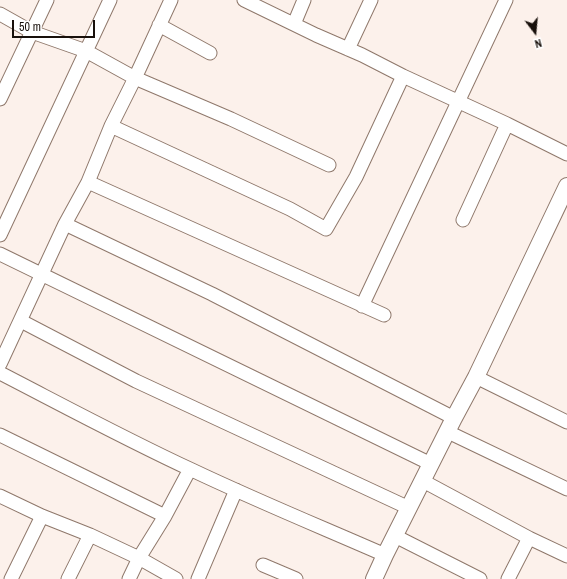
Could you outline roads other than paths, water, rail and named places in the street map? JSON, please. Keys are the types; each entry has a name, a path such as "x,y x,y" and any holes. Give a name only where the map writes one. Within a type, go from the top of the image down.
{"street":[{"path":"0,99 5,76 32,32 47,0"},
{"path":"0,235 110,0"},
{"path":"0,364 65,224 88,182 111,126 171,0"},
{"path":"244,0 507,124 567,154"},
{"path":"294,24 304,0"},
{"path":"348,49 370,0"},
{"path":"362,306 506,0"},
{"path":"0,14 32,32 86,51 135,78 231,119 329,165"},
{"path":"160,25 210,53"},
{"path":"111,126 290,209 326,229 356,177 403,76"},
{"path":"463,220 507,124"},
{"path":"88,182 384,316"},
{"path":"374,579 431,464 476,378 567,186"},
{"path":"65,224 212,294 567,489"},
{"path":"0,254 431,464"},
{"path":"21,321 136,381 409,508"},
{"path":"0,373 88,419 190,469 385,555"},
{"path":"476,378 567,422"},
{"path":"0,435 165,516"},
{"path":"129,579 139,558 165,516 190,469"},
{"path":"423,481 529,538 567,556"},
{"path":"198,579 236,490"},
{"path":"0,496 139,558 176,579"},
{"path":"11,579 42,516"},
{"path":"68,579 90,535"},
{"path":"395,536 480,579"},
{"path":"508,579 529,538"},
{"path":"263,564 296,579"}]}
